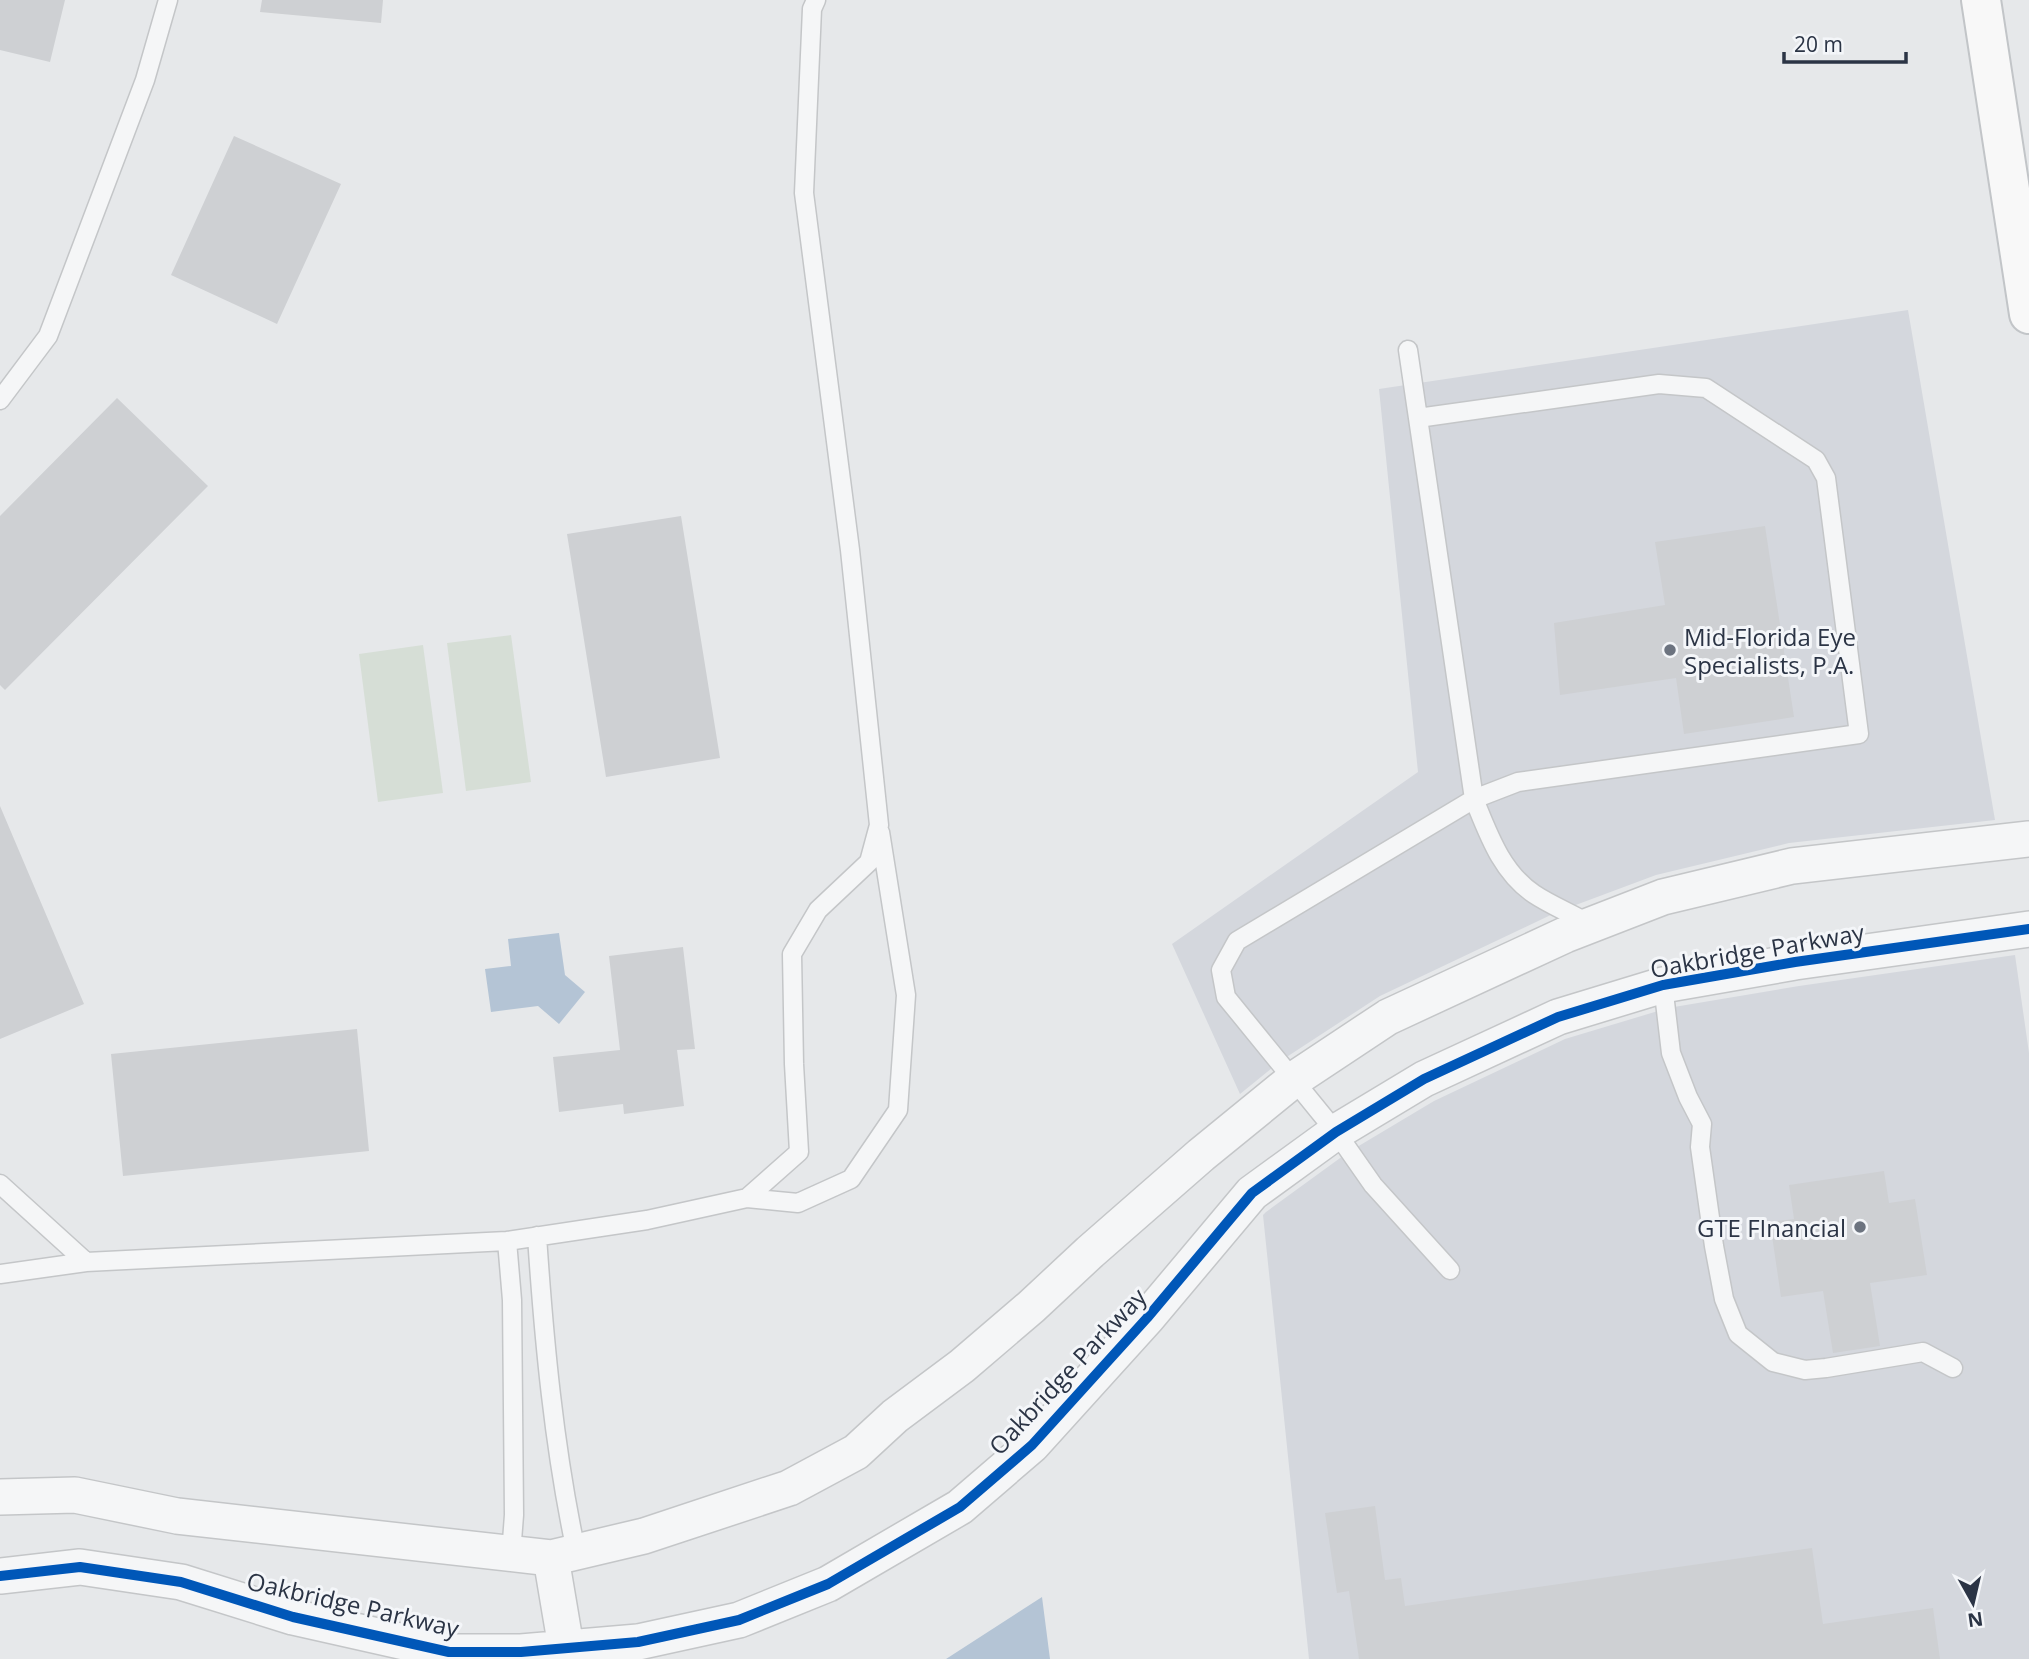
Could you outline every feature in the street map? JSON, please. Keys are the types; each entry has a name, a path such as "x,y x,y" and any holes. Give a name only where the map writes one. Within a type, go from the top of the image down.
{"main road":[{"path":"1981,0 2029,314"}],"street":[{"path":"0,1497 75,1495 177,1516 511,1553 563,1555 644,1536 789,1488 856,1451 895,1416 962,1366 1191,1164 1293,1080 1388,1017 1565,934 1663,897 1792,866 2029,839"},
{"name":"Oakbridge Parkway","path":"0,1576 80,1567 181,1582 293,1617 449,1652 567,1654 739,1620 828,1584 960,1507 1032,1445 1147,1318 1252,1193 1336,1132 1424,1080 1558,1017 1663,985 1795,962 2029,929"},
{"path":"563,1555 567,1654"}],"lane":[{"path":"0,400 48,337 145,80 168,0"},
{"path":"0,1274 86,1262 508,1241 647,1220 747,1198 798,1202 851,1178 898,1110 905,995 879,825 850,550 804,193 811,9 816,0"},
{"path":"1408,350 1474,799 1494,849 1513,876 1533,894 1591,925"},
{"path":"1418,418 1659,384 1706,388 1816,460 1826,478 1859,734 1518,782 1474,799 1237,941 1221,971 1226,997 1336,1132 1373,1185 1450,1270"},
{"path":"747,1198 800,1152 794,1064 792,954 818,910 869,862 879,825"},
{"path":"1663,985 1671,1053 1702,1124 1700,1147 1724,1298 1738,1334 1773,1362 1804,1370 1923,1352 1953,1368"},
{"path":"0,1184 86,1262"},
{"path":"537,1236 541,1298 560,1469 563,1555"},
{"path":"508,1241 512,1313 514,1515 511,1553"}],"shaded area":[{"path":"1908,310 1995,820 1789,843 1656,875 1557,912 1380,996 1282,1060 1240,1094 1172,944 1418,772 1379,389"},
{"path":"511,635 531,782 466,791 447,643"},
{"path":"423,645 443,793 378,802 359,654"},
{"path":"2015,955 2029,1053 2029,1659 1309,1659 1263,1215 1266,1212 1347,1153 1434,1101 1565,1039 1668,1008"}],"water":[{"path":"559,933 565,975 585,992 559,1024 538,1006 491,1012 485,969 511,966 508,939"},
{"path":"1042,1597 1050,1659 946,1659"}],"building":[{"path":"0,0 65,0 50,62 0,50"},
{"path":"262,0 383,0 381,23 260,12"},
{"path":"234,136 341,184 277,324 171,275"},
{"path":"117,398 208,486 5,690 0,685 0,516"},
{"path":"681,516 720,758 606,777 567,534"},
{"name":"Mid-Florida Eye Specialists, P.A.","path":"1765,526 1794,717 1684,734 1676,678 1560,695 1554,623 1665,605 1655,542"},
{"path":"0,806 84,1004 0,1039"},
{"path":"683,947 695,1049 677,1050 684,1106 624,1114 623,1104 559,1112 553,1057 620,1050 609,956"},
{"path":"357,1029 369,1151 123,1176 111,1054"},
{"path":"1884,1171 1889,1203 1915,1199 1927,1275 1870,1283 1880,1346 1833,1353 1823,1291 1781,1297 1770,1222 1794,1219 1789,1185"},
{"path":"1375,1506 1385,1580 1401,1578 1405,1606 1812,1548 1823,1624 1933,1608 1940,1659 1359,1659 1349,1591 1337,1593 1325,1513"}],"cycle path":[{"path":"0,1576 80,1567 181,1582 293,1617 449,1652 521,1652 638,1642 739,1620 828,1584 960,1507 1032,1445 1147,1318 1252,1193 1336,1132 1424,1079 1558,1017 1663,985 1795,962 2029,929"}],"place":[{"name":"Mid-Florida Eye Specialists, P.A.","path":"1670,650"},
{"name":"GTE FInancial","path":"1860,1227"}]}
